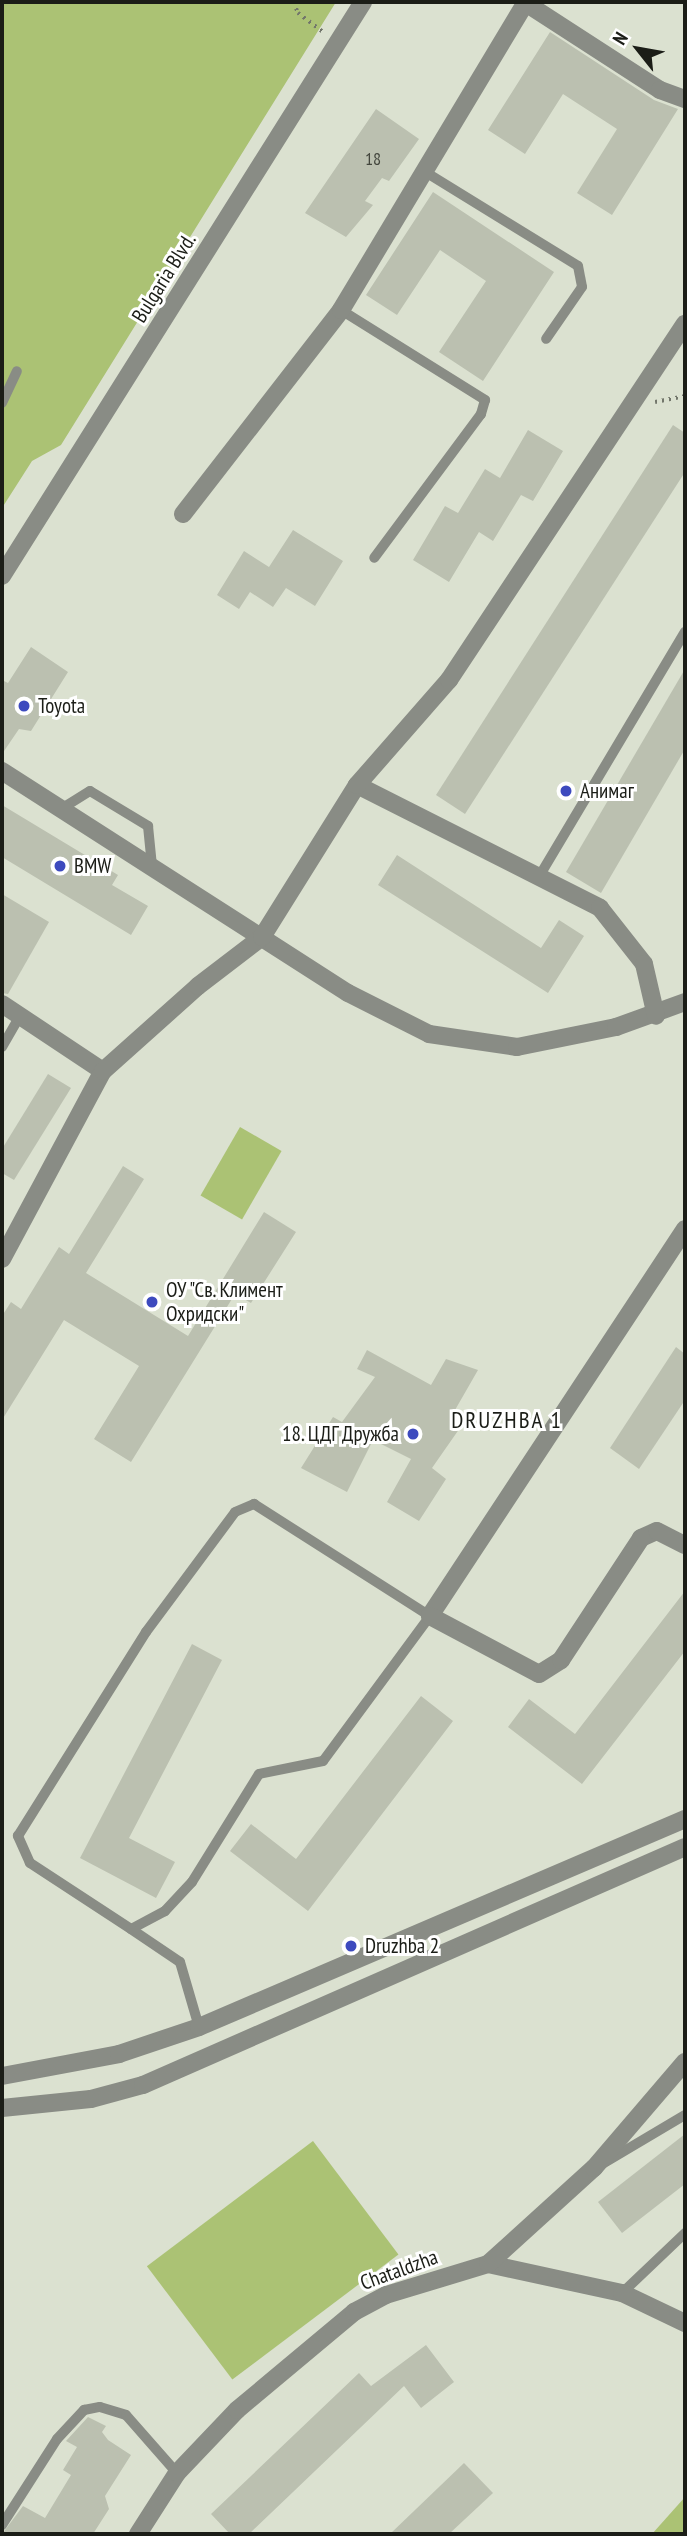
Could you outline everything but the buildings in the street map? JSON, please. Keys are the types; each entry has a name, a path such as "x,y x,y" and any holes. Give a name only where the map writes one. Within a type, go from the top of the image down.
{"street":[{"name":"Bulgaria Blvd.","path":"2,576 363,2"},
{"path":"183,514 341,310 427,173 525,2 660,90 685,99"},
{"path":"2,1259 103,1071 198,986 262,937 357,785 449,680 685,324"},
{"path":"2,771 348,993 429,1034 471,1044 517,1047 656,1016 685,1002"},
{"path":"357,785 540,875 600,908 630,941 644,964 656,1016"},
{"path":"2,1004 103,1071"},
{"path":"685,1229 430,1616 539,1674 561,1660 641,1538 657,1531 685,1545"},
{"path":"2,2076 119,2054 199,2027 685,1819"},
{"path":"2,2108 91,2099 143,2085 685,1847"},
{"name":"Chataldzha","path":"138,2534 177,2473 237,2410 354,2312 386,2295 488,2264 594,2168 685,2062"},
{"path":"488,2264 622,2293 685,2323"}],"lane":[{"path":"427,173 578,266 582,286 546,339"},
{"path":"341,310 485,400 481,414 374,558"},
{"path":"2,402 17,371"},
{"path":"540,875 685,632"},
{"path":"61,809 90,791 148,826 152,867"},
{"path":"2,1047 20,1016"},
{"path":"131,1929 165,1911 192,1882 259,1774 323,1761 430,1616 254,1504 235,1512 146,1632 18,1836 30,1863 180,1962 199,2027"},
{"path":"594,2168 685,2115"},
{"path":"622,2293 685,2233"},
{"path":"2,2525 57,2438 84,2410 100,2407 126,2415 177,2473"}],"path":[{"path":"294,2 298,13 338,43"},
{"path":"636,400 666,402 685,396"}],"green space":[{"path":"2,2 336,2 61,445 32,461 2,508"},
{"path":"240,1127 282,1151 242,1219 200,1195"},
{"path":"313,2141 398,2254 232,2380 147,2266"},
{"path":"685,2497 685,2534 652,2534"}],"place":[{"name":"Toyota","path":"24,706"},
{"name":"Анимаг","path":"566,791"},
{"name":"BMW","path":"60,866"},
{"name":"ОУ \"Св. Климент Охридски\"","path":"152,1302"},
{"name":"18. ЦДГ Дружба","path":"413,1434"},
{"name":"Druzhba 2","path":"351,1946"}],"district":[{"name":"DRUZHBA 1","path":"507,1420"}]}
